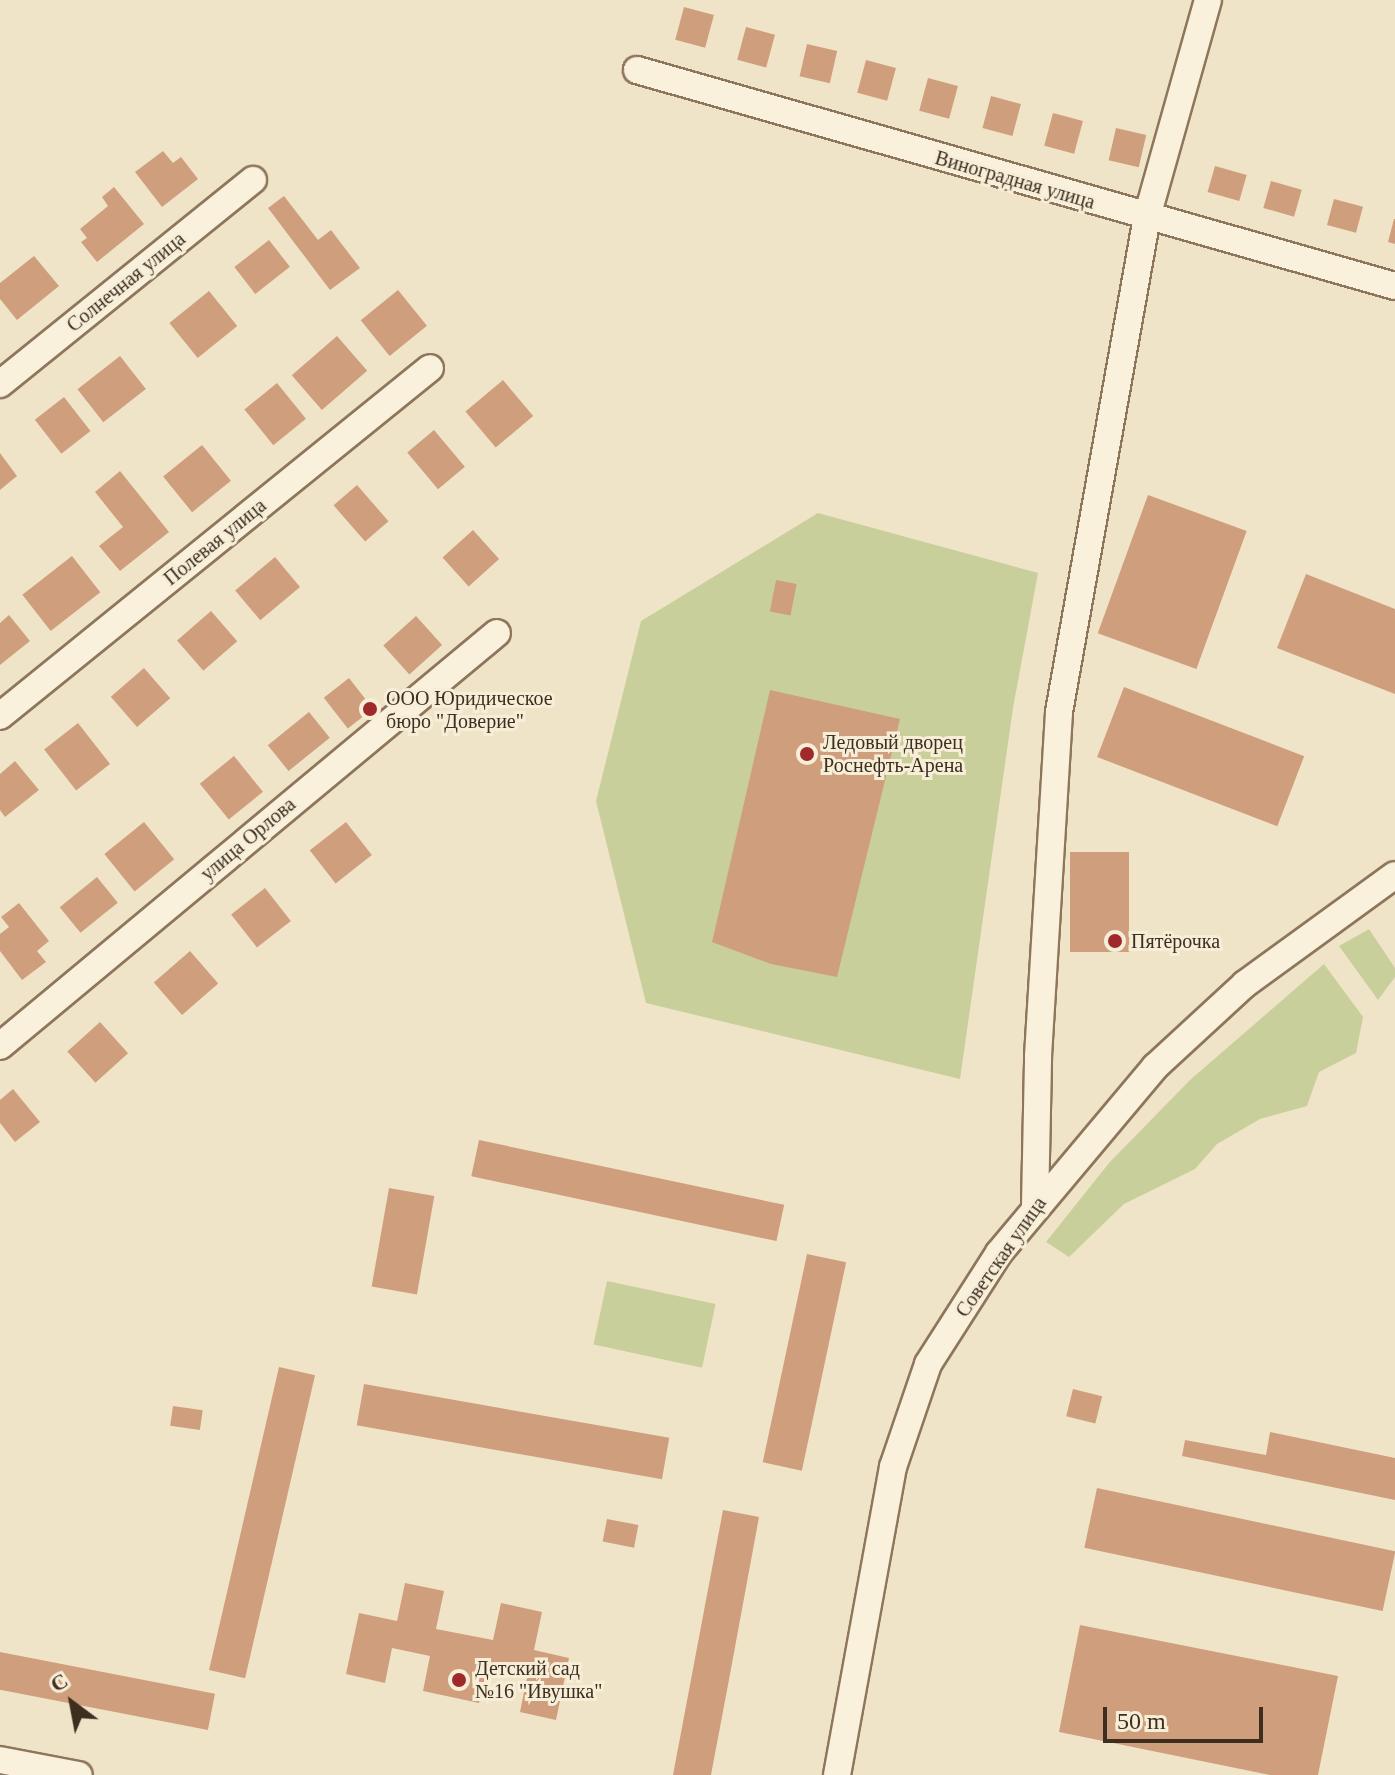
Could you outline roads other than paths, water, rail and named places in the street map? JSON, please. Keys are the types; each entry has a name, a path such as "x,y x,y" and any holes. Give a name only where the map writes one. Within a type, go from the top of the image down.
{"street":[{"path":"1035,1205 1038,1056 1059,712 1147,217 1208,0"},
{"name":"Виноградная улица","path":"637,70 1395,286"},
{"name":"Солнечная улица","path":"0,384 253,180"},
{"name":"Полевая улица","path":"0,716 430,368"},
{"name":"улица Орлова","path":"0,1046 497,633"},
{"name":"Советская улица","path":"837,1775 893,1467 907,1414 928,1364 1035,1205 1155,1067 1245,984 1395,875"},
{"path":"0,1760 79,1775"}],"place":[{"name":"ООО Юридическое бюро \"Доверие\"","path":"370,709"},
{"name":"Ледовый дворец Роснефть-Арена","path":"807,754"},
{"name":"Пятёрочка","path":"1115,941"},
{"name":"Детский сад №16 \"Ивушка\"","path":"459,1680"}]}
